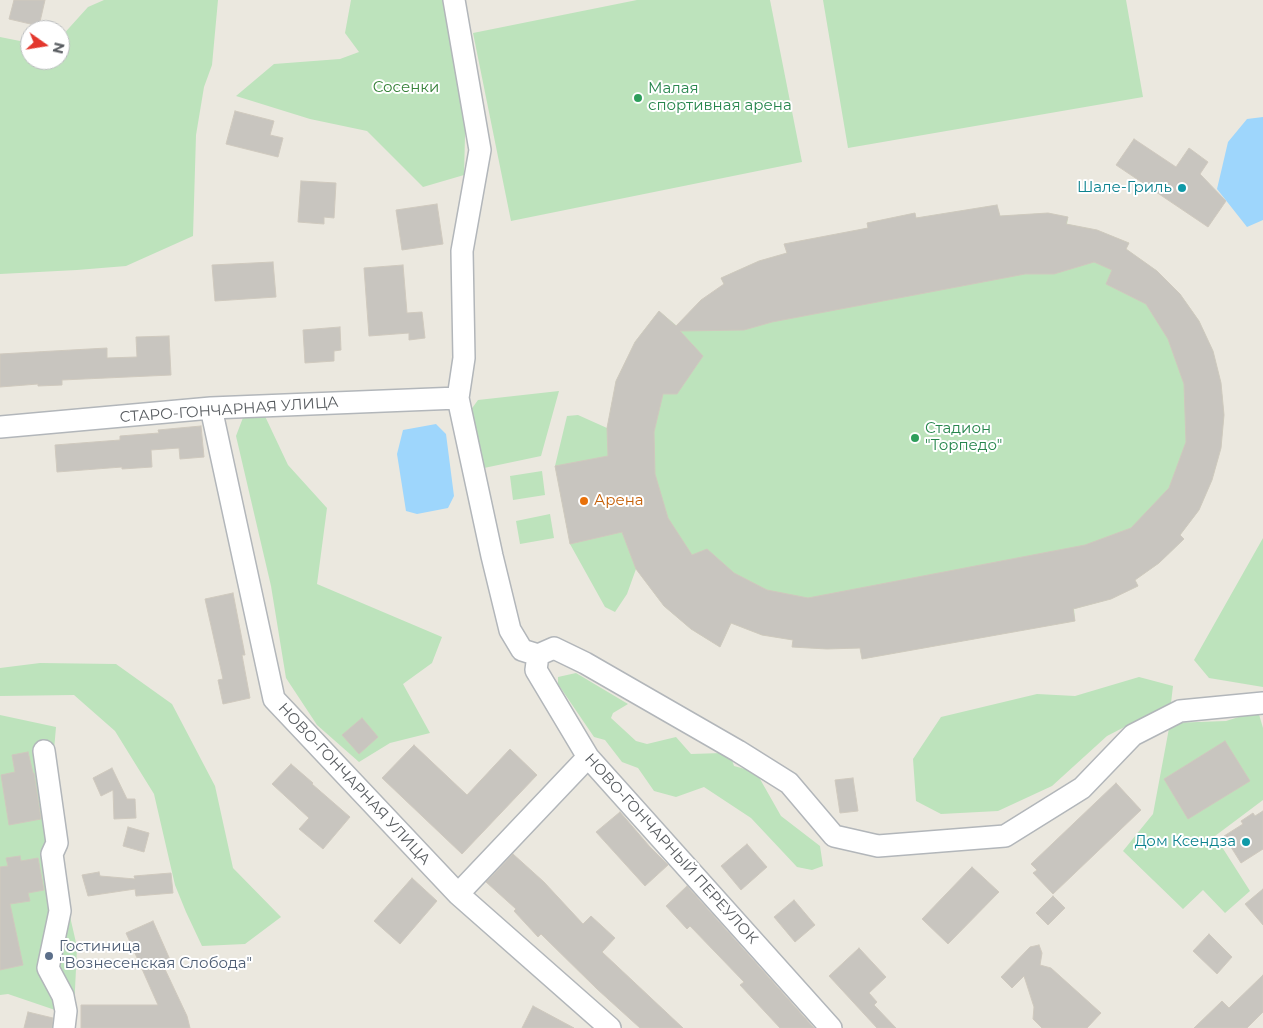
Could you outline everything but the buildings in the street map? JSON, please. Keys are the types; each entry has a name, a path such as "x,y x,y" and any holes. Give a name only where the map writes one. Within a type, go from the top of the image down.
{"street":[{"path":"454,0 480,150 462,251 464,358 458,398 510,630 522,650 538,655 554,648 569,655 789,783 834,836 878,846 1005,836 1082,788 1133,735 1180,711 1263,703"},
{"name":"СТАРО-ГОНЧАРНАЯ УЛИЦА","path":"0,427 211,408 458,398"},
{"name":"НОВО-ГОНЧАРНАЯ УЛИЦА","path":"211,408 274,699 458,894 610,1028"},
{"name":"НОВО-ГОНЧАРНЫЙ ПЕРЕУЛОК","path":"538,655 536,670 588,757 831,1028"},
{"path":"44,751 57,843 52,854 60,911 48,968 63,996 66,1011 64,1028"},
{"path":"458,894 588,757"}],"green space":[{"path":"104,0 218,0 212,65 204,87 196,135 193,236 126,266 0,274 0,37 20,41 20,70 70,70 70,27 88,7"},
{"name":"Сосенки","path":"351,0 445,0 466,96 464,175 423,187 367,131 310,119 236,96 274,64 340,59 359,52 345,33"},
{"name":"Малая спортивная арена","path":"637,0 770,0 802,162 511,221 473,33"},
{"path":"823,0 1126,0 1143,97 848,148"},
{"name":"Стадион \"Торпедо\"","path":"997,205 1000,216 1048,213 1068,217 1067,224 1097,230 1129,243 1126,249 1157,271 1180,294 1199,321 1213,351 1221,383 1224,415 1221,448 1212,480 1199,510 1180,535 1184,539 1159,563 1135,580 1138,586 1111,599 1074,609 1075,621 862,659 860,648 792,647 793,640 762,635 731,623 720,647 691,629 664,606 636,569 627,594 615,612 605,607 570,544 555,466 567,416 578,415 607,428 616,381 635,342 659,311 677,326 724,284 721,278 759,261 787,253 785,244 868,228 867,223 915,213 916,218"},
{"path":"559,391 541,456 484,468 470,411 478,400"},
{"path":"263,412 288,465 327,508 317,584 442,637 432,663 403,684 430,733 390,743 359,762 317,725 286,678 271,586 236,436 244,415"},
{"path":"542,471 545,495 513,500 510,476"},
{"path":"550,514 554,538 520,544 516,521"},
{"path":"1263,538 1263,687 1209,678 1194,660"},
{"path":"40,663 116,664 172,704 215,786 233,868 281,917 245,944 202,946 175,885 154,794 115,731 74,695 0,696 0,668"},
{"path":"576,673 628,704 613,713 611,718 636,741 647,744 676,737 691,754 722,753 732,760 734,766 756,772 781,816 820,846 823,866 812,870 797,867 751,818 704,787 676,797 654,791 638,768 622,762 605,740 594,737 558,684 558,677"},
{"path":"1139,677 1173,686 1171,703 1107,736 1052,786 998,811 941,814 916,801 913,759 941,717 1037,694 1075,696"},
{"path":"1258,711 1263,728 1263,800 1215,836 1250,891 1225,913 1203,890 1183,909 1123,851 1153,814 1170,723 1226,721"},
{"path":"0,715 56,727 54,750 55,851 77,947 74,1011 58,1011 8,994 0,995"}],"water":[{"path":"1263,117 1263,220 1247,227 1217,189 1228,142 1247,119"},
{"path":"436,424 446,434 454,496 448,508 417,514 406,511 397,454 403,430"}],"place":[{"name":"Малая спортивная арена","path":"638,98"},
{"name":"Шале-Гриль","path":"1182,188"},
{"name":"Стадион \"Торпедо\"","path":"915,438"},
{"name":"Арена","path":"584,501"},
{"name":"Дом Ксендза","path":"1246,842"},
{"name":"Гостиница \"Вознесенская Слобода\"","path":"49,956"}]}
